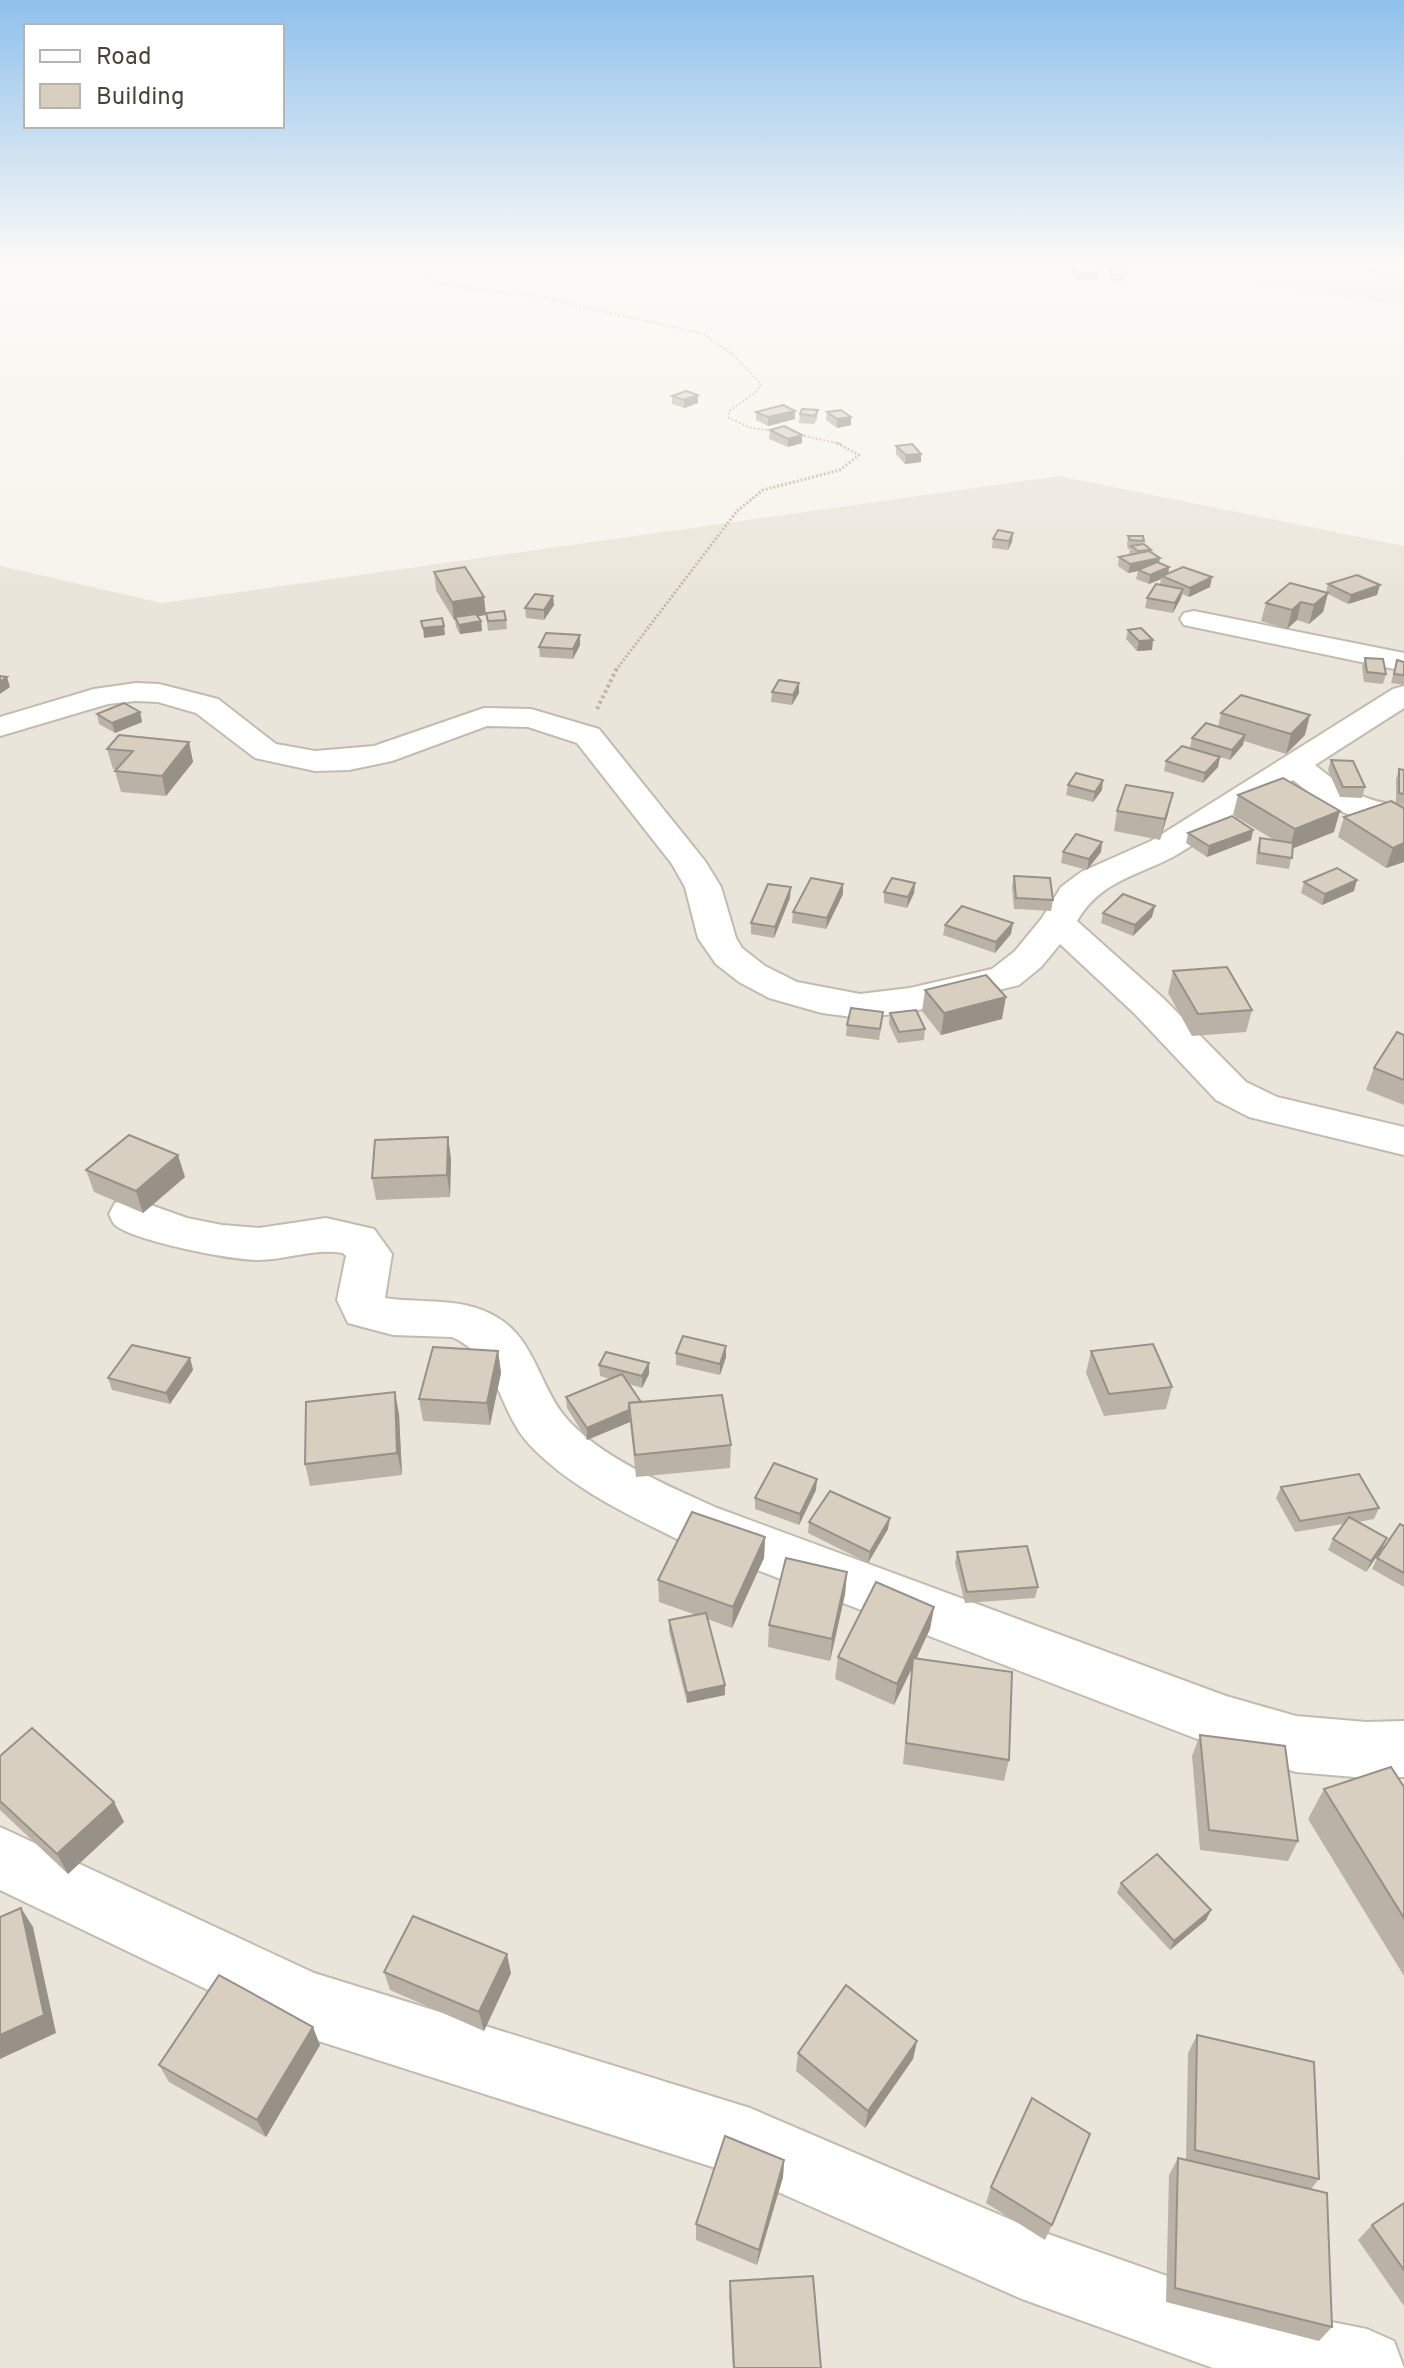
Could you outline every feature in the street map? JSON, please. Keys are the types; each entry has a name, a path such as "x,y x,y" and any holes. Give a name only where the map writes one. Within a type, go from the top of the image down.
{"street":[{"path":"1194,619 1404,662"},
{"path":"0,727 105,695 136,692 159,693 207,706 266,751 315,761 349,760 381,754 484,717 531,718 588,736 688,861 703,887 717,938 729,956 752,974 783,990 822,1001 860,1006 910,1000 1005,977 1028,959 1058,923 1074,895 1094,880 1163,848 1404,695"},
{"path":"1295,765 1348,807 1404,816"},
{"path":"1058,923 1149,1006 1231,1091 1264,1107 1404,1141"},
{"path":"131,1214 179,1232 222,1241 259,1244 326,1234 358,1240 369,1254 361,1300 365,1311 382,1318 457,1320 478,1328 498,1343 545,1428 590,1465 641,1497 698,1524 1226,1723 1296,1744 1366,1750 1404,1749"},
{"path":"0,1858 306,2004 750,2143 1022,2262 1255,2345 1367,2368"}],"path":[{"path":"588,736 601,698 625,654 714,536 746,501 768,487 849,467 859,455 854,449 839,444 751,428 729,418 729,411 738,402 752,396 761,384 753,376"}],"shaded area":[{"path":"1059,476 1404,546 1404,2368 0,2368 0,566 162,603"}],"building":[{"path":"686,391 698,395 684,400 672,396"},
{"path":"783,405 795,411 768,417 756,412"},
{"path":"802,409 818,410 815,416 800,414"},
{"path":"841,410 851,417 837,419 827,412"},
{"path":"784,426 802,435 788,439 770,430"},
{"path":"912,444 921,454 906,455 896,446"},
{"path":"998,530 1013,533 1009,541 993,539"},
{"path":"1128,536 1143,536 1144,541 1130,540"},
{"path":"1144,544 1151,550 1138,551 1131,546"},
{"path":"1149,551 1160,558 1130,564 1119,557"},
{"path":"1157,562 1169,567 1150,575 1138,570"},
{"path":"465,567 484,597 452,602 434,572"},
{"path":"1183,567 1212,577 1190,588 1162,576"},
{"path":"1357,575 1380,585 1351,595 1328,584"},
{"path":"1290,583 1328,593 1314,605 1301,602 1292,610 1266,603"},
{"path":"1156,584 1183,589 1175,603 1147,598"},
{"path":"535,594 553,596 544,610 525,608"},
{"path":"504,611 506,620 488,621 486,613"},
{"path":"476,614 481,621 459,625 455,617"},
{"path":"442,618 444,626 423,628 421,621"},
{"path":"1141,628 1153,640 1139,641 1128,630"},
{"path":"546,633 580,635 573,649 539,647"},
{"path":"1365,658 1383,659 1386,674 1367,672"},
{"path":"1397,660 1404,662 1404,675 1394,674"},
{"path":"779,680 799,683 793,695 772,692"},
{"path":"1241,695 1310,715 1291,734 1221,713"},
{"path":"124,703 140,712 112,723 97,714"},
{"path":"1206,723 1245,735 1232,750 1192,738"},
{"path":"119,735 189,742 162,776 115,771 133,751 107,749"},
{"path":"1182,746 1220,757 1205,773 1166,761"},
{"path":"1331,760 1353,761 1365,787 1343,787"},
{"path":"1399,769 1404,770 1404,794 1399,793"},
{"path":"1076,773 1103,780 1095,792 1068,785"},
{"path":"1283,778 1340,811 1295,829 1238,795"},
{"path":"1126,785 1173,793 1165,819 1117,811"},
{"path":"1391,801 1404,808 1404,843 1393,848 1344,817"},
{"path":"1232,816 1253,830 1209,846 1188,833"},
{"path":"1076,834 1102,842 1089,859 1063,852"},
{"path":"1260,838 1293,843 1292,858 1259,853"},
{"path":"1337,868 1357,880 1325,894 1304,882"},
{"path":"1014,876 1050,878 1053,900 1016,898"},
{"path":"811,878 843,884 827,918 793,912"},
{"path":"892,878 915,883 908,897 884,892"},
{"path":"768,884 791,887 775,927 751,923"},
{"path":"1123,894 1155,906 1135,925 1103,913"},
{"path":"962,906 1013,923 996,942 945,925"},
{"path":"1227,967 1252,1010 1198,1014 1173,971"},
{"path":"986,975 1006,997 944,1013 925,990"},
{"path":"851,1008 883,1012 880,1029 847,1025"},
{"path":"916,1010 925,1029 899,1032 890,1013"},
{"path":"1397,1032 1404,1035 1404,1080 1374,1068"},
{"path":"129,1135 178,1155 136,1191 86,1170"},
{"path":"448,1137 447,1175 372,1178 375,1140"},
{"path":"683,1336 726,1346 720,1364 676,1353"},
{"path":"1153,1344 1172,1387 1109,1394 1091,1351"},
{"path":"132,1345 190,1358 166,1393 108,1378"},
{"path":"433,1347 498,1351 487,1403 419,1399"},
{"path":"606,1352 649,1363 642,1376 599,1365"},
{"path":"622,1374 641,1402 629,1403 629,1410 587,1428 566,1397"},
{"path":"395,1392 397,1453 305,1464 306,1402"},
{"path":"722,1395 731,1445 635,1455 629,1403"},
{"path":"774,1463 817,1479 800,1514 755,1498"},
{"path":"1359,1474 1379,1508 1300,1521 1281,1487"},
{"path":"830,1491 890,1518 870,1552 809,1522"},
{"path":"692,1512 765,1537 733,1607 658,1580"},
{"path":"1349,1517 1387,1538 1371,1561 1333,1539"},
{"path":"1400,1524 1404,1526 1404,1573 1377,1558"},
{"path":"1027,1546 1038,1587 967,1592 957,1552"},
{"path":"786,1558 847,1572 832,1639 769,1625"},
{"path":"876,1582 934,1607 897,1684 838,1657"},
{"path":"706,1613 725,1685 687,1693 669,1620"},
{"path":"913,1658 1012,1672 1009,1760 906,1743"},
{"path":"32,1728 114,1802 57,1854 0,1801 0,1756"},
{"path":"1200,1735 1285,1746 1298,1841 1209,1830"},
{"path":"1391,1767 1404,1787 1404,1918 1324,1789"},
{"path":"1157,1854 1211,1910 1174,1941 1121,1883"},
{"path":"21,1908 44,2015 0,2035 0,1917"},
{"path":"413,1916 507,1954 479,2012 384,1972"},
{"path":"219,1975 313,2027 257,2120 159,2065"},
{"path":"846,1985 917,2041 868,2111 798,2053"},
{"path":"1197,2035 1314,2062 1319,2179 1195,2150"},
{"path":"1032,2098 1090,2134 1052,2225 991,2187"},
{"path":"725,2136 784,2160 759,2250 696,2224"},
{"path":"1178,2158 1327,2193 1332,2327 1175,2288"},
{"path":"1404,2203 1404,2270 1372,2225"},
{"path":"813,2276 821,2368 734,2368 730,2281"}]}
